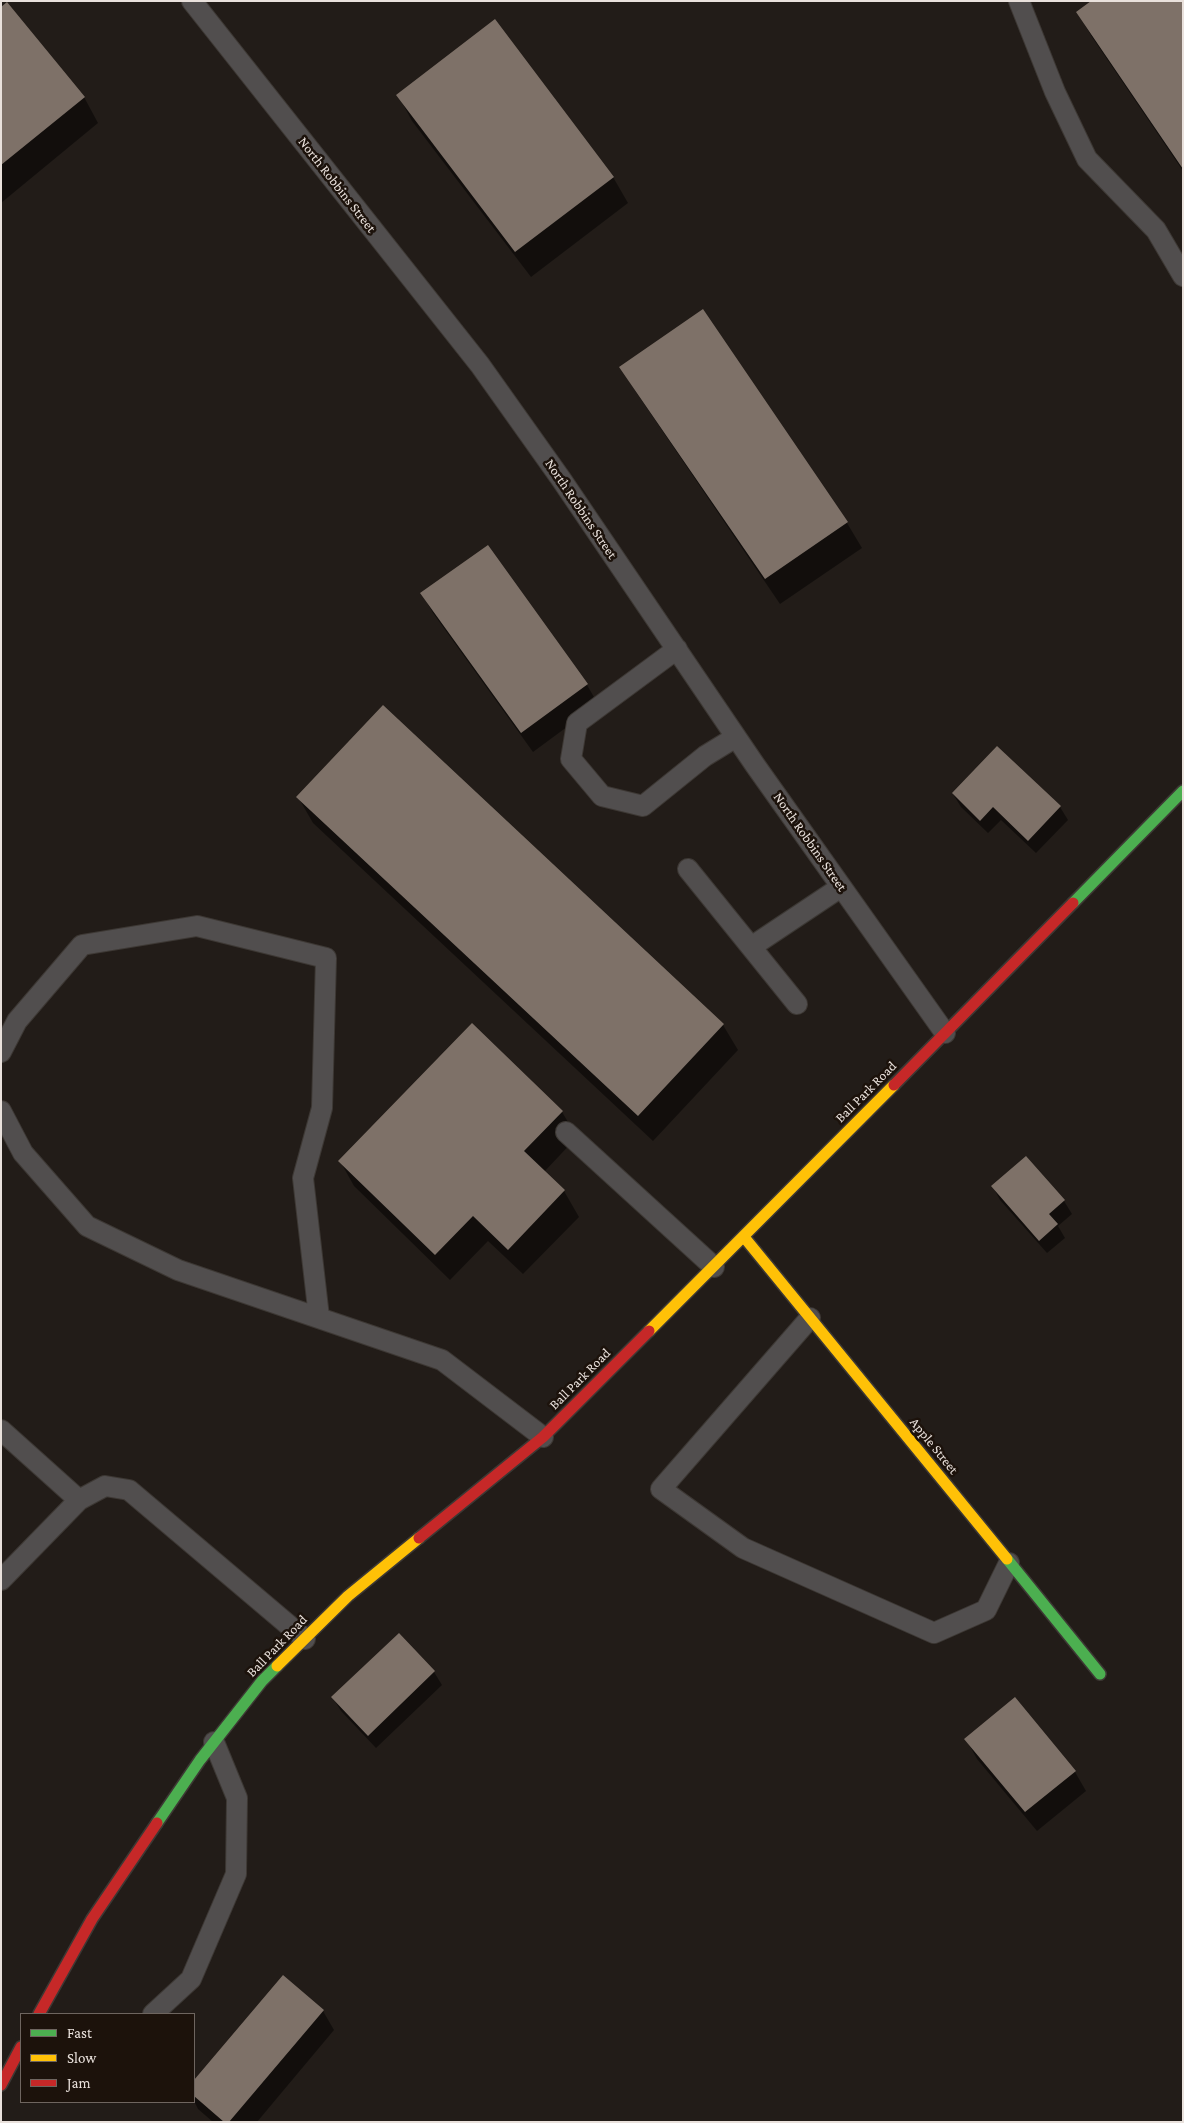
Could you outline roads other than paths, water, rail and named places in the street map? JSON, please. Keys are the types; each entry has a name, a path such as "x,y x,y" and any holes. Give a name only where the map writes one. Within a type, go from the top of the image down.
{"street":[{"name":"Ball Park Road","path":"40,2013 92,1919 200,1760 262,1681 348,1596 543,1437 744,1237 1183,791"},
{"name":"Apple Street","path":"744,1237 1100,1674"},
{"path":"1,2085 20,2049"}],"lane":[{"name":"North Robbins Street","path":"192,1 480,365 561,479 736,737 946,1033"},
{"path":"1019,1 1055,92 1087,159 1156,230 1183,276"},
{"path":"676,649 577,723 571,759 602,796 643,806 705,756 736,737"},
{"path":"688,869 797,1004"},
{"path":"751,947 841,887"},
{"path":"1,1052 17,1021 82,944 197,926 326,958 322,1108 303,1178 319,1318"},
{"path":"1,1111 23,1153 88,1226 178,1270 442,1360 543,1437"},
{"path":"566,1132 714,1267"},
{"path":"810,1318 661,1489 743,1548 934,1632 986,1610 1009,1563"},
{"path":"1,1430 79,1500"},
{"path":"1,1580 79,1500 105,1486 129,1490 305,1639"},
{"path":"155,2013 191,1979 236,1874 237,1798 214,1742"}]}
